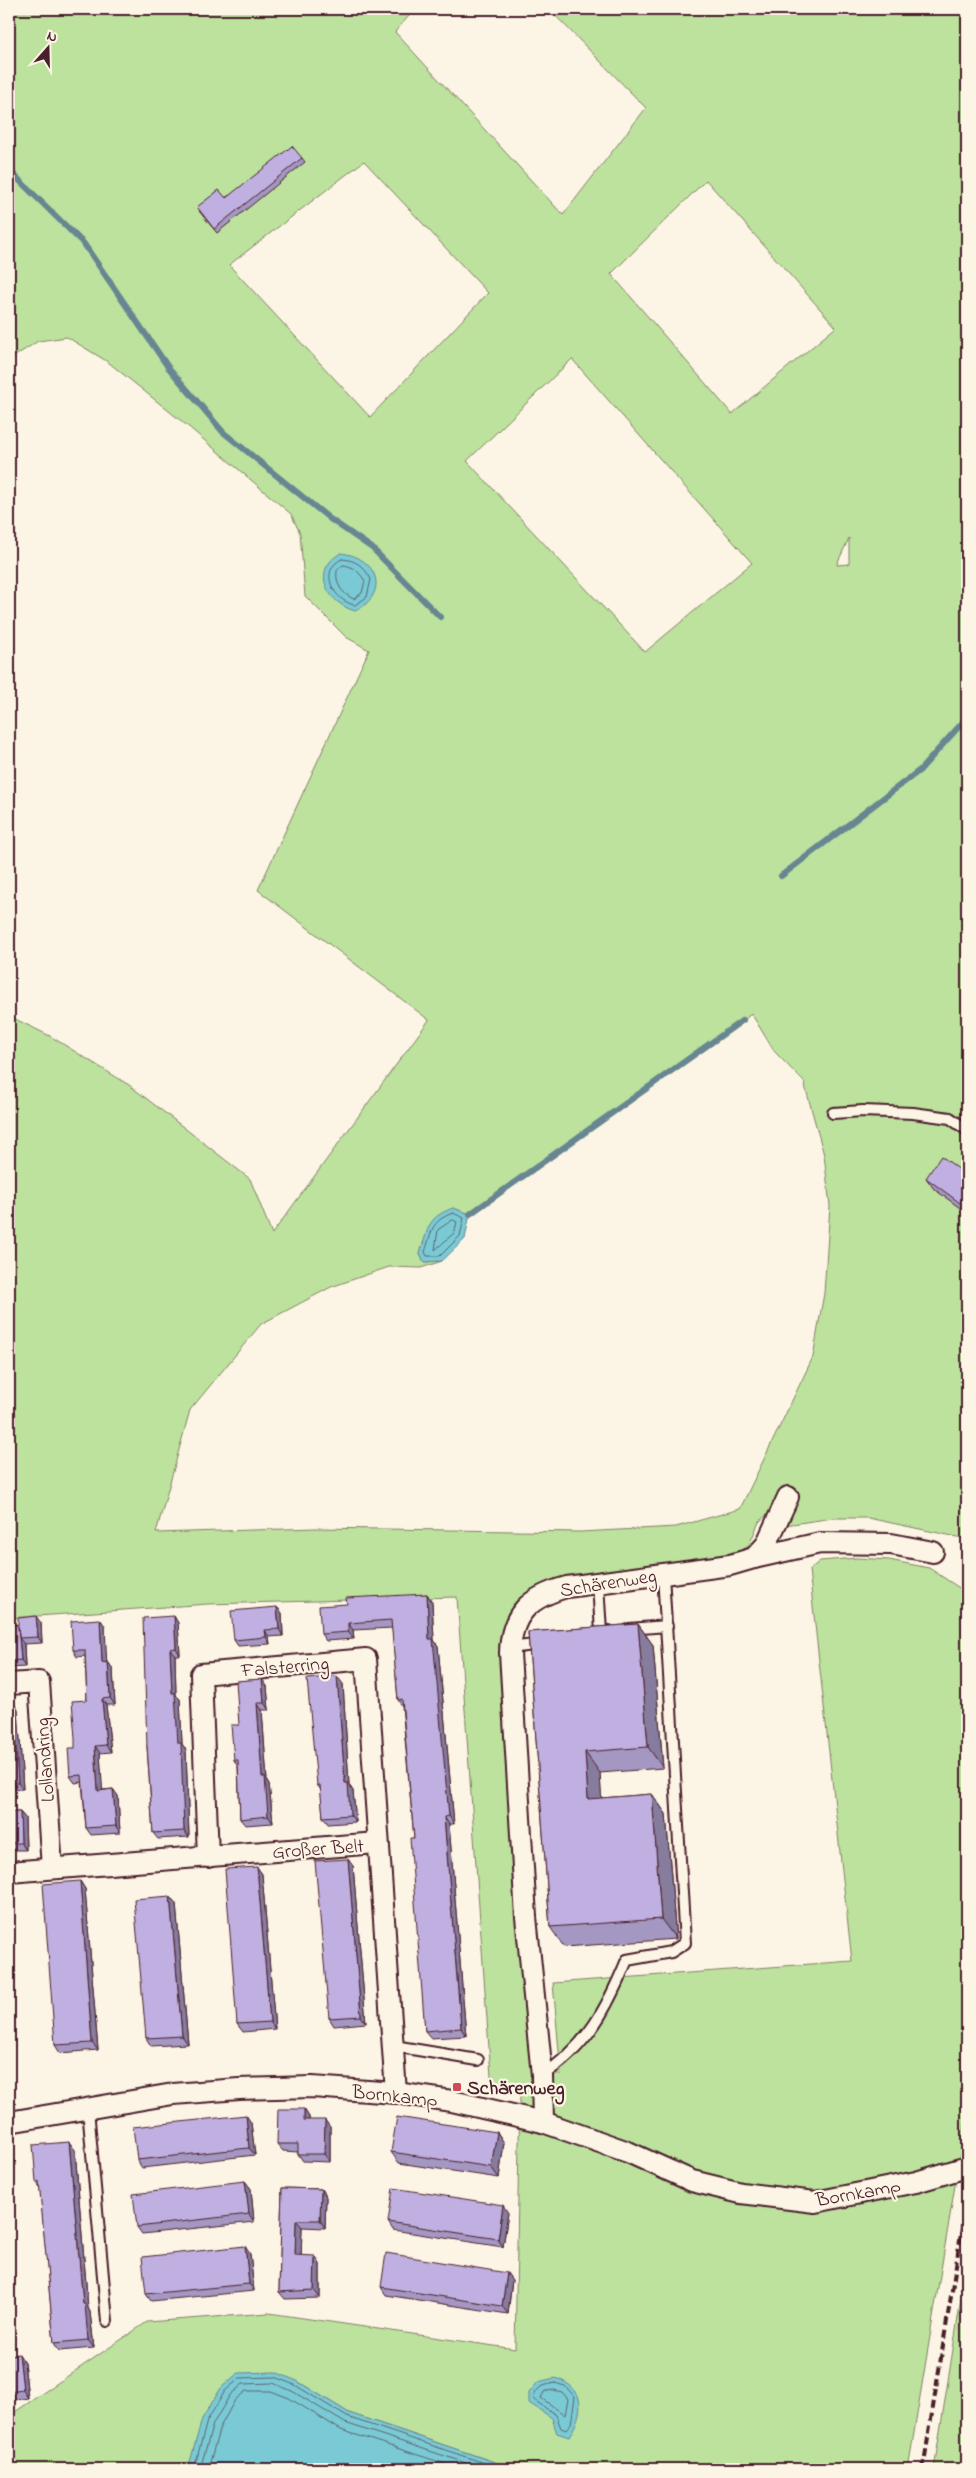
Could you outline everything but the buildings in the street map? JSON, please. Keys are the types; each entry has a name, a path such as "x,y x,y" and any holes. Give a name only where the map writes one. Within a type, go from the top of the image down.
{"street":[{"path":"754,1558 766,1545 788,1497"},
{"name":"Schärenweg","path":"543,2122 542,2075 526,1917 510,1648 515,1624 528,1604 548,1592 730,1564 820,1543 891,1544 933,1552"},
{"name":"Falsterring","path":"208,1857 201,1674 366,1659 377,1843"},
{"name":"Lollandring","path":"9,1684 39,1682 52,1868"},
{"name":"Großer Belt","path":"9,1872 377,1843 394,2046 396,2093"},
{"name":"Bornkamp","path":"9,2122 173,2094 239,2089 312,2087 396,2093 452,2100 543,2122 628,2152 692,2181 741,2193 815,2202 916,2182 967,2166"}],"lane":[{"path":"833,1113 864,1111 913,1113 950,1118 967,1130"},
{"path":"542,2075 574,2052 598,2020 614,1992 627,1960 671,1952 685,1943 663,1574"},
{"path":"598,1584 597,1633 666,1626"},
{"path":"510,1648 548,1642"},
{"path":"394,2046 478,2060"},
{"path":"88,2109 106,2321"}],"green space":[{"path":"9,9 415,9 395,32 563,215 646,108 549,9 967,9 967,1539 868,1518 833,1518 785,1525 780,1503 759,1522 749,1545 734,1557 547,1582 537,1587 515,1607 506,1624 499,1645 532,2073 561,2074 553,1983 852,1961 809,1570 820,1561 857,1558 889,1560 929,1568 967,1593 967,2113 908,2469 515,2469 349,2413 297,2381 188,2469 9,2469 9,2416 147,2322 269,2313 515,2349 520,2094 492,2090 457,1597 208,1604 9,1618 9,1016 50,1036 129,1085 250,1179 272,1234 429,1020 258,890 369,650 346,637 305,596 300,533 291,514 190,428 108,362 67,337 38,341 9,360","holes":["364,161 488,293 370,417 229,265","706,180 836,327 732,414 611,274","572,359 752,563 645,652 467,461","849,538 849,564 837,564","751,1013 774,1051 804,1082 824,1155 830,1206 824,1293 813,1357 740,1509 676,1527 580,1532 316,1528 156,1533 190,1410 261,1324 331,1287 389,1267 421,1268 442,1261 424,1262 420,1253 423,1243 453,1208 470,1214 744,1021"]},
{"path":"967,2261 967,2469 934,2469"}],"water":[{"path":"341,553 363,561 371,568 375,577 376,586 373,595 366,604 355,611 345,607 330,594 324,577 326,568"},
{"path":"453,1208 470,1214 465,1239 442,1261 424,1262 420,1253 427,1230 433,1220"},
{"path":"275,2372 297,2381 349,2413 515,2469 188,2469 202,2419 221,2388 238,2373"},
{"path":"555,2378 573,2388 580,2402 578,2419 569,2437 557,2433 552,2418 529,2403 529,2393 538,2382"}],"waterway":[{"path":"9,170 84,244 168,367 223,432 330,519 372,548 440,617"},
{"path":"781,876 920,770 963,722 967,720"},
{"path":"470,1214 743,1020"}],"railway":[{"path":"923,2469 967,2197"}],"place":[{"name":"Schärenweg","path":"457,2087"}]}
